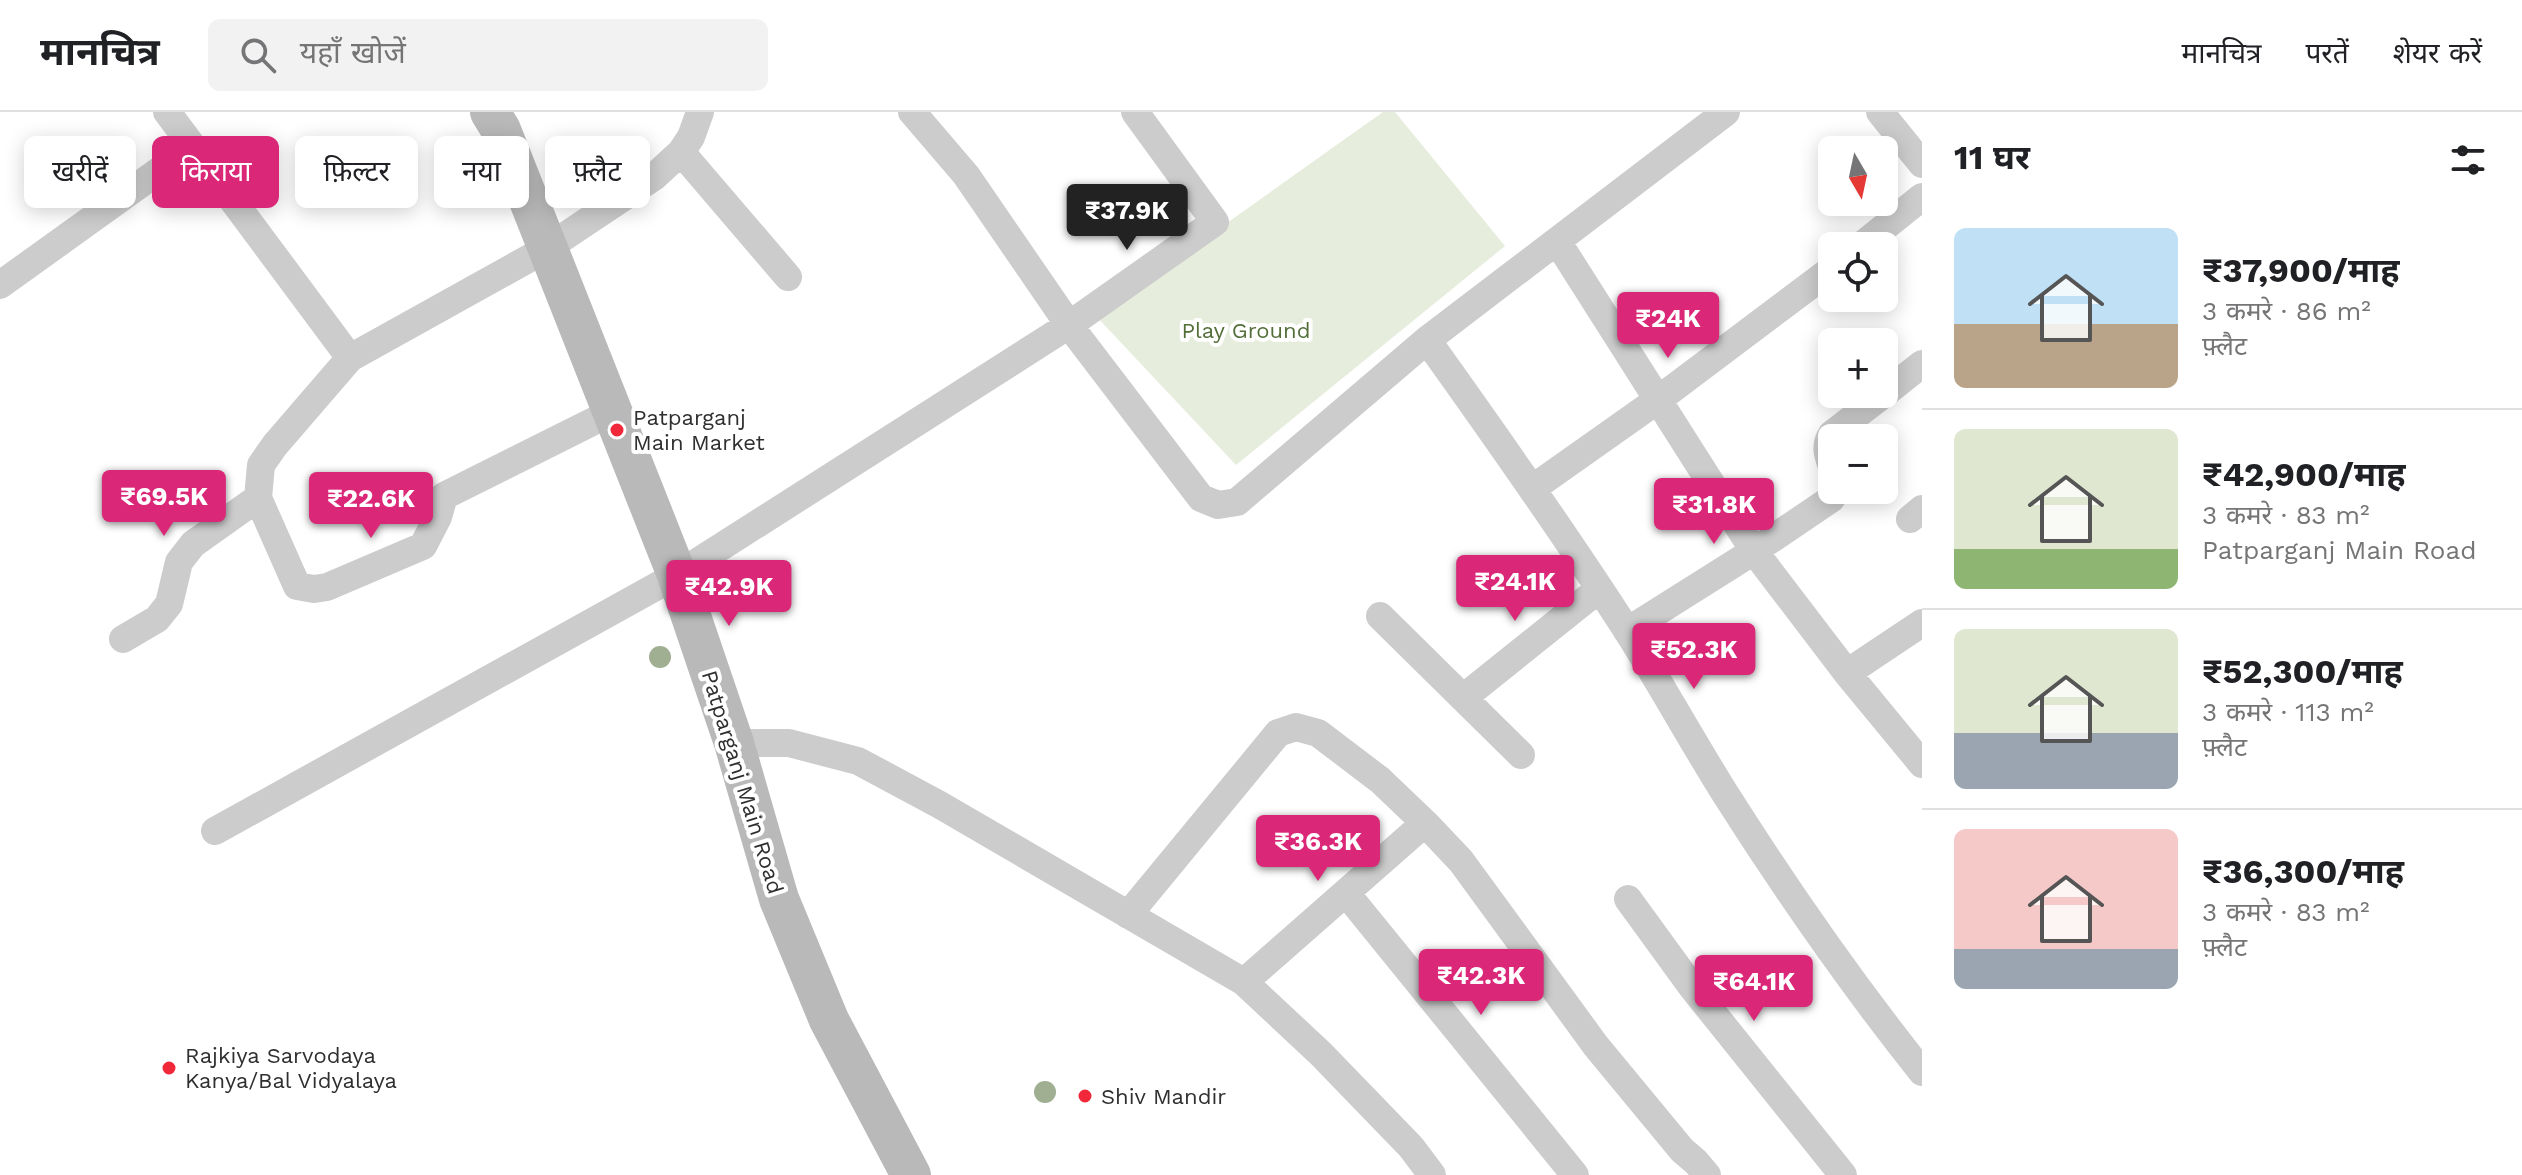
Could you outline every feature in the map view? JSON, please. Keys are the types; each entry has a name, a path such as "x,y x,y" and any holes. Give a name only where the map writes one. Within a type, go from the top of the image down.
{"street":[{"path":"167,112 184,136"},
{"name":"Patparganj Main Road","path":"490,112 501,130 677,575 734,743 779,899 829,1020 911,1175"},
{"path":"612,412 444,496 438,517 423,546 327,587 314,589 297,586 258,498 261,465 350,358 546,249 655,176 681,152 691,137 700,112"},
{"path":"912,112 966,175 1069,325 1201,498 1218,505 1237,502 1427,340 1726,112"},
{"path":"215,831 677,575 1069,325 1215,222 1135,112"},
{"path":"1880,112 1922,164"},
{"path":"681,152 788,277"},
{"path":"0,285 152,176"},
{"path":"1878,232 1922,197"},
{"path":"238,208 350,358"},
{"path":"1557,241 1754,551 1847,673 1922,764"},
{"path":"1533,488 1659,399 1818,280"},
{"path":"1427,340 1533,488 1627,631 1725,794 1805,916 1922,1072"},
{"path":"1898,383 1922,364"},
{"path":"1845,424 1866,408"},
{"path":"123,639 157,619 169,604 179,562 193,544 258,498"},
{"path":"1627,631 1824,504"},
{"path":"1463,698 1599,589"},
{"path":"1380,616 1521,755"},
{"path":"1847,673 1922,623"},
{"path":"1128,915 1278,733 1296,727 1318,733 1380,780 1461,861 1596,1046 1682,1150 1707,1175"},
{"path":"734,743 789,743 858,761 940,805 1244,982 1321,1054 1411,1147 1432,1175"},
{"path":"1244,982 1425,823"},
{"path":"1346,893 1575,1175"},
{"path":"1628,899 1692,987 1843,1175"}],"green space":[{"name":"Play Ground","path":"1383,112 1395,112 1505,246 1236,465 1096,316"}],"place":[{"name":"Patparganj Main Market","path":"617,430"},
{"name":"Rajkiya Sarvodaya Kanya/Bal Vidyalaya","path":"169,1068"},
{"name":"Shiv Mandir","path":"1085,1096"}]}
